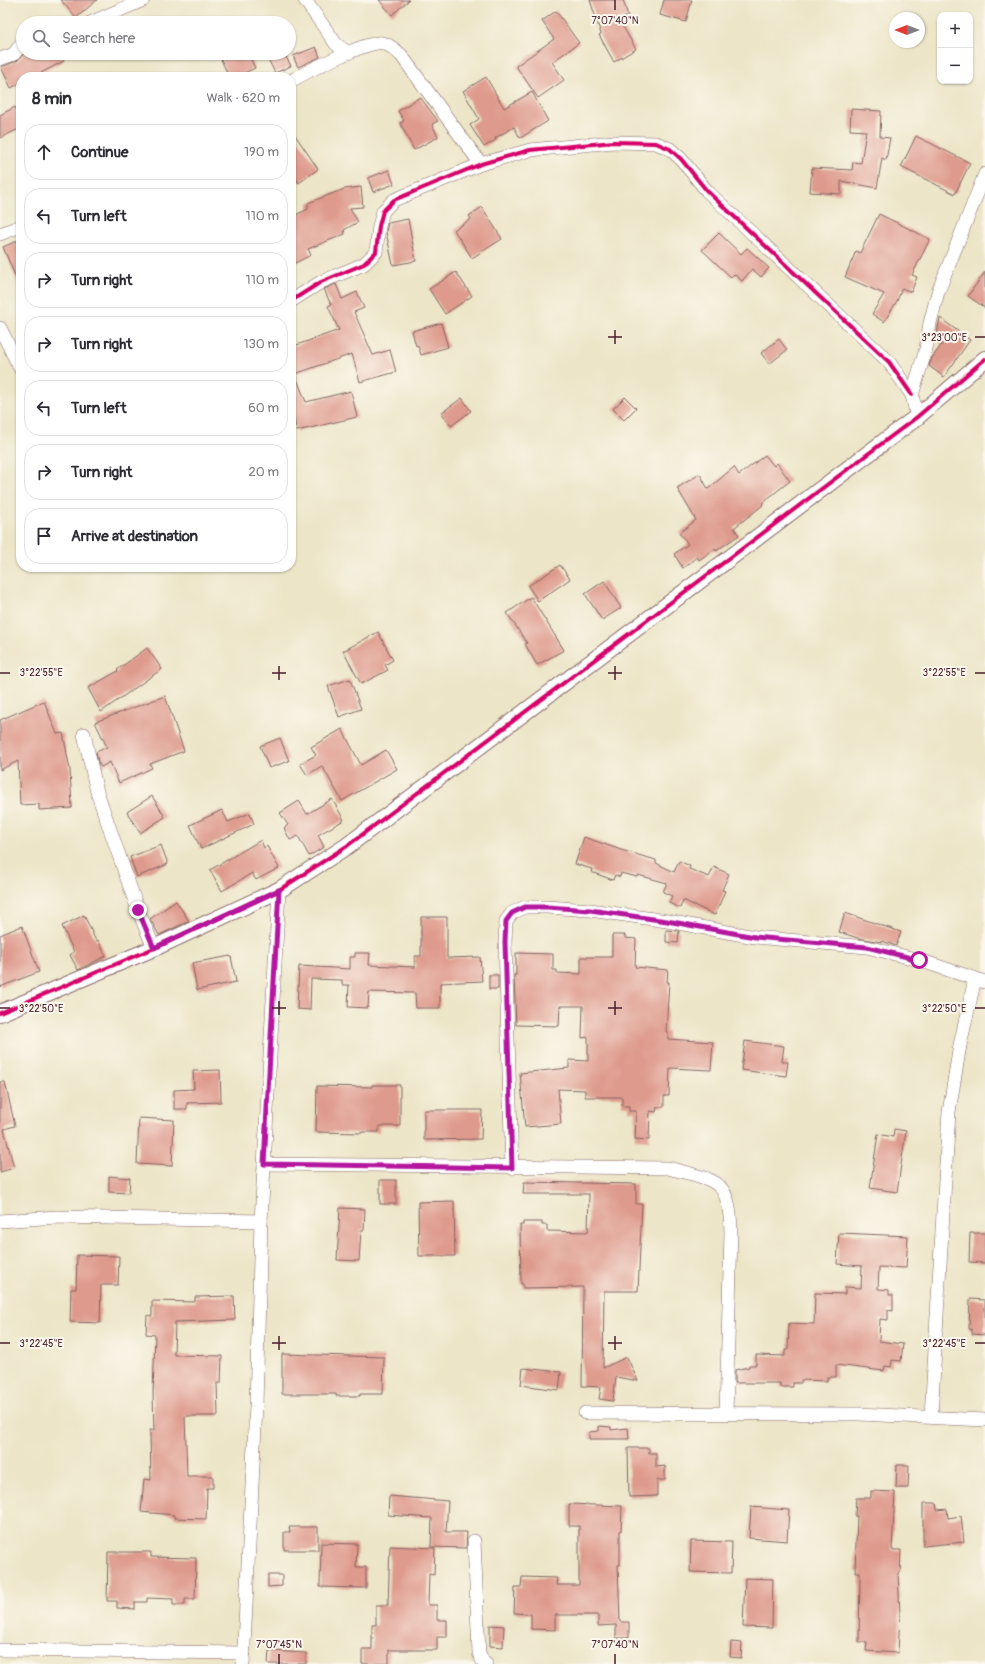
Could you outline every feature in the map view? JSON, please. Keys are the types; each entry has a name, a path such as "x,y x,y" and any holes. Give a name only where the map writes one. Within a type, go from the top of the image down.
{"street":[{"path":"106,16 143,0"},
{"path":"305,0 336,44 348,53"},
{"path":"296,79 348,53 370,45 382,43 392,47 401,56 480,164"},
{"path":"0,59 14,54 16,51"},
{"path":"296,298 321,282 364,264 376,252 379,226 383,212 394,200 480,164 530,150 614,142 656,143 670,149 681,159 707,191 889,362 912,395 917,416"},
{"path":"912,395 924,355 938,292 985,174"},
{"path":"0,234 16,228"},
{"path":"0,328 16,360"},
{"path":"0,1013 154,948 279,890 347,846 917,416 985,359"},
{"path":"84,734 97,792 138,910 154,948"},
{"path":"0,1650 243,1659 256,1406 261,1221 279,890"},
{"path":"512,1168 505,942 506,921 512,913 525,907 590,910 667,921 755,937 867,947 919,960 980,980 960,1045 949,1112 931,1417"},
{"path":"264,1164 512,1168 668,1168 713,1181 725,1192 731,1212 732,1234 726,1414"},
{"path":"0,1222 57,1217 261,1221"},
{"path":"584,1413 859,1414 985,1420"},
{"path":"474,1541 479,1653 484,1664 486,1664"}],"building":[{"path":"61,0 97,0 78,16 74,16"},
{"path":"379,0 409,0 392,15"},
{"path":"590,0 623,0 628,16 619,20 636,49 614,62 599,35 601,34"},
{"path":"664,0 692,0 686,22 660,15"},
{"path":"556,11 579,43 552,62 564,80 538,98 516,66 554,39 542,21"},
{"path":"316,47 320,57 298,67 295,60 296,55"},
{"path":"221,60 251,60 255,68 247,72 227,72"},
{"path":"268,60 288,60 291,66 274,72"},
{"path":"17,61 64,61 43,72 16,72 16,86 11,88 1,67"},
{"path":"486,77 504,108 532,92 548,121 520,138 514,127 495,138 496,140 484,147 470,125 479,119 463,91"},
{"path":"420,97 438,121 432,124 438,137 414,150 400,123 404,121 398,111"},
{"path":"15,107 16,109 16,130 0,138 0,115"},
{"path":"851,109 881,111 880,137 890,138 886,160 882,158 877,188 841,181 841,194 810,192 812,168 852,170 853,162 861,163 866,131 850,130"},
{"path":"296,136 318,169 299,183 296,178"},
{"path":"916,136 970,163 955,194 901,167"},
{"path":"389,170 394,184 373,192 368,178"},
{"path":"361,187 363,207 350,208 358,222 344,230 345,234 308,249 311,255 296,262 296,215 308,209 308,203 344,189"},
{"path":"482,207 502,239 472,258 454,230 471,219 469,216"},
{"path":"879,214 930,239 912,275 917,277 911,292 902,288 897,301 884,322 872,314 884,294 845,277 856,251 860,253"},
{"path":"408,219 416,261 393,265 386,232 388,223"},
{"path":"719,233 741,254 747,248 769,268 761,277 752,269 742,281 734,274 731,277 702,250"},
{"path":"16,241 16,278 3,247"},
{"path":"456,272 472,296 445,314 429,289"},
{"path":"985,272 985,308 968,296"},
{"path":"336,284 342,299 357,292 364,308 354,312 373,355 390,350 396,372 360,382 352,354 296,374 296,345 339,330 328,306 331,305 324,289"},
{"path":"940,318 970,340 944,377 929,366 932,358 942,344 936,339"},
{"path":"441,323 448,347 421,355 418,345 416,346 412,331"},
{"path":"779,339 787,350 769,364 761,353"},
{"path":"296,377 306,402 351,391 357,417 297,431"},
{"path":"625,397 636,408 624,420 613,409"},
{"path":"462,398 471,411 451,426 441,413"},
{"path":"765,455 774,466 777,463 790,481 734,528 739,535 716,551 715,549 699,560 697,557 683,568 674,554 688,544 679,533 696,520 677,488 700,474 708,489 734,467 739,475"},
{"path":"560,565 570,579 538,601 528,586"},
{"path":"604,581 621,608 602,620 585,594"},
{"path":"531,597 564,650 537,665 525,644 527,643 507,613"},
{"path":"378,632 393,660 385,665 388,670 361,684 343,651"},
{"path":"147,648 162,669 101,712 88,688 118,671 117,670"},
{"path":"350,679 361,709 339,717 328,686"},
{"path":"165,696 184,751 150,764 152,768 119,783 110,762 101,767 98,762 96,752 107,747 95,722"},
{"path":"44,701 57,734 63,733 70,770 72,808 39,810 39,804 20,805 18,761 0,770 0,720"},
{"path":"342,729 361,765 386,750 397,769 342,801 322,766 307,775 300,764 316,755 311,747"},
{"path":"280,738 289,761 269,768 260,746"},
{"path":"152,796 165,817 140,833 127,812"},
{"path":"332,799 344,820 318,835 324,847 309,856 298,836 290,840 284,828 288,825 280,813 299,801 307,814"},
{"path":"222,810 228,822 250,813 254,824 201,849 190,825"},
{"path":"584,837 656,860 656,863 674,872 679,861 690,866 689,869 709,877 714,867 729,874 722,890 725,891 715,915 683,900 680,908 669,903 672,896 663,892 667,883 638,875 637,877 621,873 620,877 615,875 613,880 591,872 592,869 575,864"},
{"path":"261,840 264,848 267,846 279,868 256,880 252,873 222,891 210,870"},
{"path":"161,845 168,864 137,877 130,857"},
{"path":"176,901 189,921 159,935 150,919"},
{"path":"845,913 901,932 896,946 882,941 858,938 839,932"},
{"path":"84,915 96,941 98,940 106,956 78,970 70,955 74,952 62,926"},
{"path":"421,917 447,917 447,958 480,957 482,981 440,983 440,1008 416,1008 415,993 369,992 368,1008 348,1007 349,985 342,985 342,980 311,979 310,1010 297,1009 299,966 350,969 350,957 355,957 355,953 370,953 369,965 415,967 415,956 421,956"},
{"path":"22,926 39,972 0,987 0,935"},
{"path":"666,930 679,931 678,943 666,942"},
{"path":"612,935 625,935 625,938 636,939 635,967 668,970 667,982 669,982 666,1032 668,1032 668,1039 713,1042 711,1070 670,1068 669,1096 664,1096 664,1107 657,1107 656,1112 650,1111 649,1140 635,1139 636,1111 629,1111 629,1106 622,1106 622,1097 585,1097 585,1090 558,1089 561,1124 525,1127 520,1073 569,1068 569,1060 588,1061 588,1037 582,1038 583,1006 560,1006 559,1026 516,1025 514,975 516,975 516,953 553,954 553,970 557,970 557,973 581,974 581,957 612,957"},
{"path":"231,956 236,982 197,990 192,963"},
{"path":"489,975 498,975 498,989 489,989"},
{"path":"745,1041 784,1046 782,1062 788,1062 786,1076 741,1070"},
{"path":"220,1070 221,1102 187,1103 187,1109 174,1109 174,1090 194,1089 193,1071"},
{"path":"0,1082 5,1082 15,1126 4,1129 14,1168 0,1172"},
{"path":"372,1085 400,1085 400,1126 379,1126 379,1132 316,1132 317,1086 372,1087"},
{"path":"424,1110 482,1110 481,1139 424,1140"},
{"path":"139,1118 174,1120 172,1166 137,1164"},
{"path":"894,1129 906,1131 897,1192 870,1188 878,1134 893,1137"},
{"path":"109,1176 130,1178 129,1193 109,1192"},
{"path":"380,1180 396,1180 396,1204 380,1204"},
{"path":"524,1182 636,1184 636,1204 642,1204 638,1291 604,1291 603,1368 627,1357 638,1381 616,1377 613,1401 599,1399 601,1387 582,1386 583,1287 523,1288 523,1284 521,1284 520,1225 523,1225 523,1222 542,1222 542,1225 547,1225 547,1231 588,1232 589,1194 523,1194"},
{"path":"454,1201 455,1256 419,1256 418,1202"},
{"path":"340,1208 365,1209 364,1230 361,1230 359,1261 337,1260"},
{"path":"839,1233 908,1236 906,1268 879,1267 878,1289 889,1290 889,1295 893,1295 893,1311 888,1310 888,1320 880,1319 879,1341 903,1344 901,1361 892,1360 891,1367 885,1366 884,1371 836,1365 836,1377 827,1377 827,1381 801,1380 801,1383 793,1383 793,1387 780,1387 780,1383 735,1383 735,1370 749,1367 749,1365 756,1365 756,1355 785,1356 785,1350 788,1350 789,1323 814,1324 815,1293 845,1294 845,1287 861,1288 862,1266 837,1264"},
{"path":"970,1233 985,1233 985,1263 969,1262"},
{"path":"77,1255 119,1256 118,1285 101,1285 100,1323 70,1322 71,1289 76,1289"},
{"path":"234,1296 235,1320 175,1322 174,1355 222,1356 221,1383 217,1383 218,1416 185,1416 187,1476 213,1476 213,1488 207,1488 206,1519 174,1518 174,1515 141,1512 144,1479 151,1480 150,1430 154,1430 153,1393 155,1335 146,1334 147,1315 152,1316 152,1301 195,1302 195,1297"},
{"path":"970,1299 985,1300 985,1335 972,1334 972,1329 969,1329"},
{"path":"282,1354 384,1357 383,1394 336,1396 336,1394 282,1394"},
{"path":"523,1368 561,1372 559,1390 521,1385"},
{"path":"599,1426 611,1427 611,1430 628,1428 629,1439 589,1439 589,1432 599,1431"},
{"path":"628,1448 649,1448 649,1453 656,1453 656,1467 665,1466 665,1480 657,1480 657,1496 629,1497"},
{"path":"897,1465 909,1465 908,1488 896,1488"},
{"path":"871,1491 895,1492 892,1550 901,1550 900,1573 898,1573 900,1614 898,1653 866,1651 867,1642 859,1642 860,1572 855,1572 857,1516 855,1516 856,1498 871,1498"},
{"path":"389,1496 448,1501 446,1532 467,1532 466,1548 431,1547 432,1518 388,1515"},
{"path":"923,1503 936,1503 937,1510 947,1509 948,1518 961,1516 964,1542 923,1546"},
{"path":"569,1504 622,1506 620,1565 618,1565 620,1622 629,1622 629,1638 616,1638 616,1625 598,1626 598,1615 555,1615 555,1630 531,1629 531,1614 514,1613 515,1587 521,1587 522,1577 557,1578 556,1585 579,1585 579,1526 569,1526"},
{"path":"751,1507 789,1510 787,1541 749,1538"},
{"path":"289,1527 318,1527 318,1550 284,1550 284,1532 290,1532"},
{"path":"691,1541 732,1542 731,1573 690,1572"},
{"path":"321,1543 357,1544 356,1567 366,1567 366,1588 320,1587"},
{"path":"390,1546 435,1548 434,1575 429,1574 428,1605 437,1605 437,1620 447,1620 447,1637 437,1637 437,1650 389,1650 389,1664 362,1664 362,1649 372,1649 372,1625 376,1625 376,1605 388,1605"},
{"path":"108,1552 151,1552 151,1557 196,1558 195,1599 185,1599 185,1605 173,1605 173,1599 147,1598 147,1602 135,1602 135,1609 117,1608 117,1601 107,1601"},
{"path":"268,1575 282,1575 282,1586 268,1587"},
{"path":"745,1578 773,1579 772,1628 743,1627"},
{"path":"490,1625 504,1626 503,1647 490,1646"},
{"path":"731,1642 742,1643 741,1658 730,1657"},
{"path":"269,1651 306,1653 306,1664 268,1664"}],"cycle path":[{"path":"296,298 321,282 364,264 376,252 379,226 383,211 394,200 481,164 530,150 614,142 656,143 670,149 681,159 707,191 889,362 912,395"},
{"path":"0,1013 154,948 279,890 347,846 917,417 985,359"}],"route":[{"path":"138,910 154,948 279,890 264,1164 512,1168 505,942 506,921 512,913 525,907 590,910 667,921 755,937 867,947 919,960"}]}
